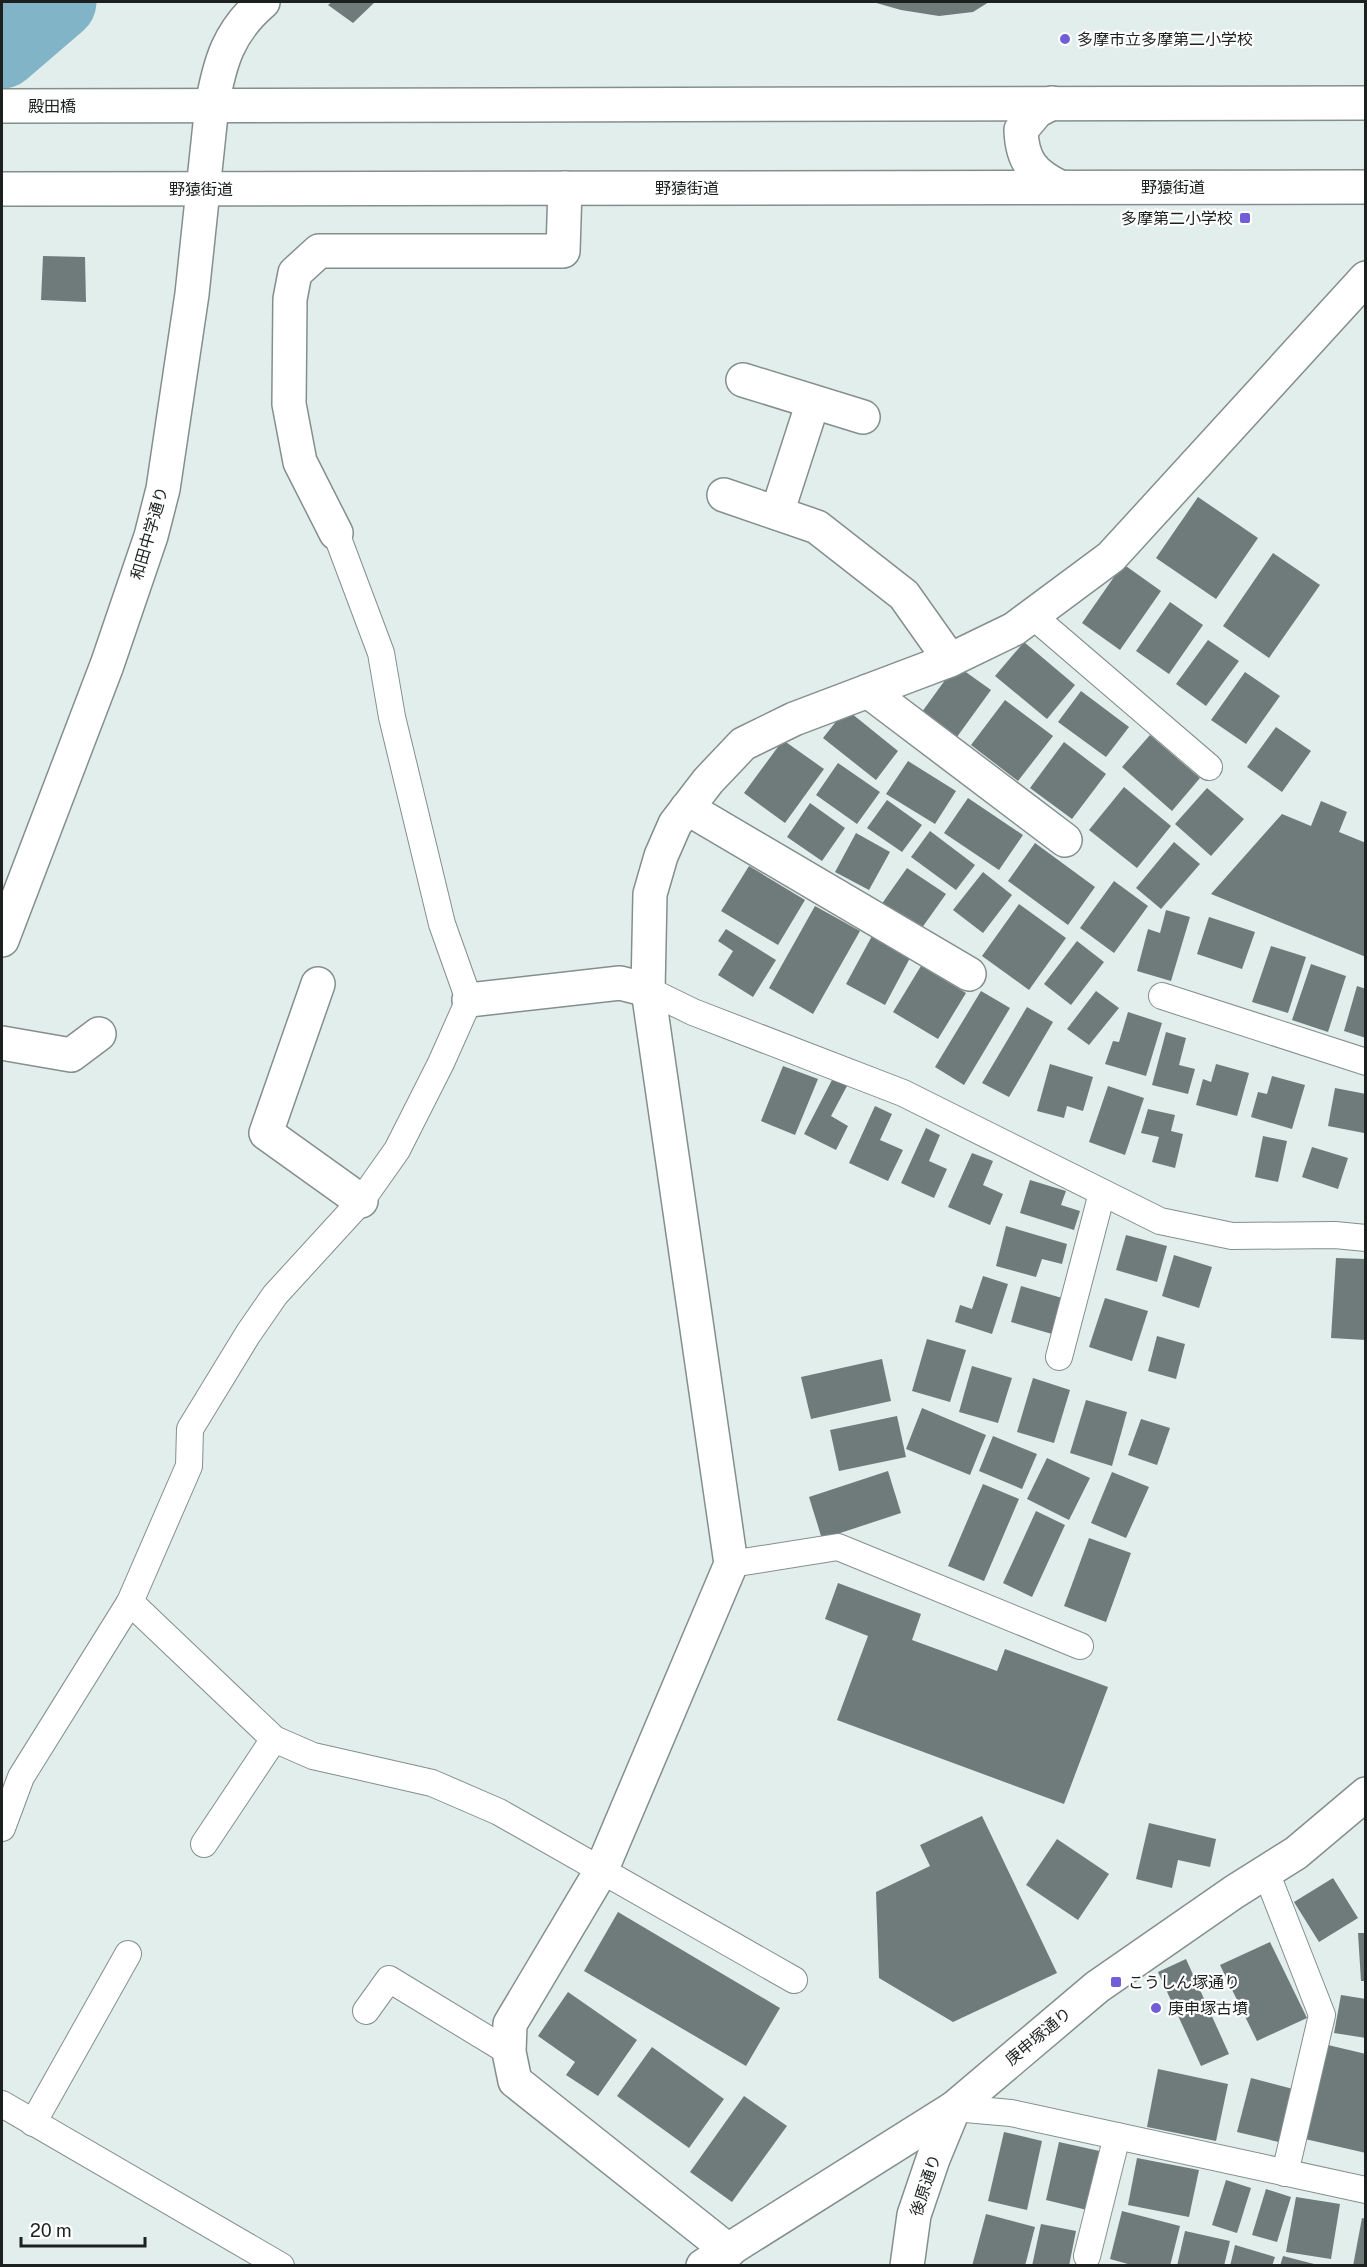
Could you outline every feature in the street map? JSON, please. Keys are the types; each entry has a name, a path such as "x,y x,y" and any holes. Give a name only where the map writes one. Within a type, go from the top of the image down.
{"street":[{"name":"和田中学通り","path":"2,939 107,665 151,536 163,489 181,369 212,105 219,68 231,39 250,13 263,2"},
{"path":"1052,103 1036,111 1021,130 1022,146 1028,162 1040,177 1060,187"},
{"path":"212,105 1365,103"},
{"name":"殿田橋","path":"2,106 212,105"},
{"name":"野猿街道","path":"5,189 1365,187"},
{"path":"336,533 300,462 288,404 290,299 295,273 319,251 563,251 565,188"},
{"path":"716,2258 515,2081 509,2052 510,2024 601,1871 731,1564 648,990 650,894 661,856 675,824 708,781 743,744 794,719 950,660 1014,629 1111,557 1365,278"},
{"path":"743,380 862,417"},
{"path":"777,513 813,402"},
{"path":"724,495 817,527 904,595 950,660"},
{"path":"868,691 1065,840"},
{"path":"687,808 969,974"},
{"path":"469,1000 620,983 648,990"},
{"path":"318,984 266,1133 361,1201"},
{"path":"2,1042 71,1055 99,1034"},
{"name":"庚申塚通り","path":"716,2258 954,2108 1096,1987 1296,1853 1365,1794"},
{"name":"後原通り","path":"907,2265 914,2215 933,2159 954,2108"}],"lane":[{"path":"2,1828 21,1777 130,1602 189,1466 190,1429 275,1295 361,1201 397,1150 441,1063 469,1000 442,924 392,717 381,653 336,533"},
{"path":"1033,616 1209,766"},
{"path":"648,990 693,1012 903,1093 1160,1221 1232,1236 1335,1235 1365,1238"},
{"path":"1162,996 1365,1062"},
{"path":"1059,1357 1102,1192"},
{"path":"731,1564 838,1547 1080,1646"},
{"path":"130,1602 274,1739 313,1756 432,1783 499,1812 794,1980"},
{"path":"204,1844 274,1739"},
{"path":"1266,1872 1322,2015 1285,2173"},
{"path":"33,2123 128,1954"},
{"path":"366,2011 389,1979 509,2052"},
{"path":"2,2104 281,2265"},
{"path":"954,2108 1011,2113 1365,2190"},
{"path":"1087,2256 1117,2136"}],"building":[{"path":"332,2 375,2 353,23 328,5"},
{"path":"873,2 989,2 973,12 939,16 901,10"},
{"path":"43,256 85,257 86,302 41,300"},
{"path":"1198,497 1258,538 1216,599 1156,558"},
{"path":"1273,553 1320,585 1269,658 1223,626"},
{"path":"1123,564 1161,591 1120,650 1082,623"},
{"path":"1170,602 1203,625 1169,674 1136,651"},
{"path":"1208,640 1239,661 1206,706 1176,684"},
{"path":"1024,642 1075,685 1047,719 995,676"},
{"path":"956,665 991,690 954,741 919,716"},
{"path":"1245,672 1280,696 1246,744 1211,720"},
{"path":"1081,691 1129,727 1106,757 1058,722"},
{"path":"1005,700 1053,736 1018,781 971,745"},
{"path":"846,709 898,751 876,780 823,738"},
{"path":"1276,727 1311,751 1282,792 1247,767"},
{"path":"1150,735 1200,778 1172,811 1122,767"},
{"path":"783,740 824,769 785,823 744,793"},
{"path":"1064,742 1106,774 1072,819 1030,788"},
{"path":"908,761 956,791 935,824 886,794"},
{"path":"838,763 880,792 857,824 816,795"},
{"path":"1124,787 1171,826 1137,868 1089,830"},
{"path":"1207,788 1244,819 1211,856 1175,824"},
{"path":"968,798 1023,835 999,870 944,833"},
{"path":"887,800 922,825 902,852 867,828"},
{"path":"1321,801 1347,812 1339,832 1366,843 1366,957 1211,894 1282,814 1311,826"},
{"path":"810,803 845,828 822,861 787,837"},
{"path":"930,831 975,865 956,890 911,857"},
{"path":"856,833 890,852 869,890 835,872"},
{"path":"1174,842 1200,864 1161,909 1136,888"},
{"path":"1035,843 1095,887 1068,925 1008,881"},
{"path":"749,866 805,900 778,945 721,911"},
{"path":"907,868 946,894 919,932 881,905"},
{"path":"983,872 1012,895 983,933 953,910"},
{"path":"1114,881 1148,906 1114,953 1080,928"},
{"path":"1019,904 1066,938 1029,990 982,956"},
{"path":"815,906 860,931 813,1014 769,988"},
{"path":"1166,910 1190,917 1171,981 1137,971 1148,929 1160,933"},
{"path":"1209,917 1255,932 1242,969 1197,954"},
{"path":"726,929 776,960 753,997 718,975 733,951 718,941"},
{"path":"872,936 910,958 885,1005 846,984"},
{"path":"1077,941 1104,962 1071,1005 1044,984"},
{"path":"1271,946 1306,957 1288,1013 1252,1002"},
{"path":"1311,964 1346,976 1328,1032 1292,1020"},
{"path":"921,966 966,993 938,1039 893,1012"},
{"path":"1357,986 1366,989 1366,1038 1344,1031"},
{"path":"981,991 1010,1008 964,1085 935,1067"},
{"path":"1096,991 1119,1008 1089,1045 1067,1029"},
{"path":"1027,1007 1053,1022 1009,1097 982,1083"},
{"path":"1128,1012 1162,1023 1146,1076 1105,1064 1113,1041 1119,1042"},
{"path":"1166,1032 1186,1038 1179,1065 1195,1069 1188,1094 1152,1085"},
{"path":"1050,1064 1093,1077 1083,1111 1067,1106 1064,1118 1037,1111"},
{"path":"1216,1064 1249,1073 1237,1116 1196,1105 1203,1079 1211,1082"},
{"path":"783,1066 818,1079 795,1135 761,1121"},
{"path":"1272,1076 1305,1085 1292,1129 1251,1117 1258,1092 1267,1094"},
{"path":"833,1078 847,1086 831,1116 848,1126 836,1150 804,1134"},
{"path":"1108,1086 1144,1098 1125,1155 1089,1142"},
{"path":"1335,1088 1366,1094 1364,1133 1328,1126"},
{"path":"875,1106 892,1114 880,1140 903,1150 888,1181 849,1163"},
{"path":"1148,1109 1175,1115 1171,1131 1183,1134 1175,1168 1152,1162 1159,1137 1141,1133"},
{"path":"926,1128 940,1135 929,1161 947,1169 934,1198 901,1183"},
{"path":"1263,1136 1287,1141 1278,1182 1255,1177"},
{"path":"1312,1147 1348,1158 1338,1189 1302,1177"},
{"path":"972,1153 993,1161 983,1185 1003,1194 990,1225 948,1207"},
{"path":"1030,1180 1066,1191 1061,1205 1080,1211 1074,1230 1020,1213"},
{"path":"1006,1226 1067,1244 1062,1264 1042,1259 1036,1277 996,1266"},
{"path":"1126,1235 1167,1246 1157,1282 1116,1270"},
{"path":"1174,1255 1212,1267 1199,1308 1162,1296"},
{"path":"1336,1258 1366,1259 1366,1340 1331,1338"},
{"path":"983,1276 1008,1284 992,1334 955,1322 960,1305 972,1309"},
{"path":"1021,1286 1062,1298 1052,1334 1011,1322"},
{"path":"1105,1298 1148,1311 1132,1361 1089,1347"},
{"path":"1157,1336 1185,1344 1176,1379 1148,1371"},
{"path":"927,1339 966,1350 950,1402 912,1391"},
{"path":"882,1359 891,1401 811,1419 801,1377"},
{"path":"972,1366 1012,1378 998,1423 959,1412"},
{"path":"1033,1378 1070,1390 1054,1443 1017,1432"},
{"path":"1086,1400 1127,1412 1112,1466 1070,1453"},
{"path":"922,1408 986,1435 970,1475 906,1449"},
{"path":"897,1416 906,1457 839,1471 830,1430"},
{"path":"1141,1419 1170,1428 1157,1465 1128,1455"},
{"path":"993,1436 1037,1454 1022,1489 979,1471"},
{"path":"1047,1458 1090,1478 1069,1520 1027,1499"},
{"path":"888,1471 901,1513 822,1539 809,1497"},
{"path":"1112,1472 1149,1487 1126,1538 1091,1523"},
{"path":"983,1484 1019,1499 984,1581 948,1566"},
{"path":"1036,1511 1065,1525 1032,1597 1003,1583"},
{"path":"1089,1538 1131,1553 1106,1622 1064,1606"},
{"path":"838,1583 921,1614 912,1640 997,1671 1005,1649 1108,1687 1064,1804 837,1720 868,1636 825,1619"},
{"path":"982,1816 1057,1973 953,2022 879,1978 876,1892 930,1866 920,1845"},
{"path":"1149,1823 1216,1839 1210,1867 1178,1860 1172,1888 1136,1879"},
{"path":"1057,1839 1109,1874 1078,1920 1026,1885"},
{"path":"1333,1878 1358,1918 1319,1942 1294,1902"},
{"path":"618,1912 780,2008 746,2066 584,1971"},
{"path":"1358,1933 1366,1933 1366,1981 1361,1981"},
{"path":"1270,1942 1307,2018 1257,2041 1220,1965"},
{"path":"1186,1959 1229,2054 1201,2066 1158,1972"},
{"path":"568,1992 637,2040 598,2096 566,2075 575,2062 538,2036"},
{"path":"1341,1995 1366,1999 1366,2038 1334,2033"},
{"path":"1328,2045 1366,2054 1366,2153 1305,2139"},
{"path":"652,2047 724,2099 689,2148 617,2096"},
{"path":"1158,2069 1228,2084 1216,2141 1147,2127"},
{"path":"1251,2078 1297,2090 1283,2143 1237,2132"},
{"path":"744,2096 787,2126 732,2202 690,2172"},
{"path":"1004,2132 1042,2141 1027,2210 988,2201"},
{"path":"1059,2142 1104,2152 1091,2211 1046,2200"},
{"path":"1137,2158 1199,2170 1189,2217 1128,2205"},
{"path":"1226,2180 1251,2188 1237,2233 1212,2225"},
{"path":"1266,2189 1291,2197 1277,2242 1252,2235"},
{"path":"1296,2197 1340,2204 1331,2259 1286,2252"},
{"path":"1122,2211 1180,2226 1170,2266 1135,2266 1110,2259"},
{"path":"986,2214 1035,2227 1025,2266 972,2266"},
{"path":"1362,2218 1366,2219 1366,2266 1353,2266"},
{"path":"1041,2224 1076,2231 1069,2266 1032,2266"},
{"path":"1185,2231 1230,2241 1224,2266 1177,2266"},
{"path":"1235,2245 1275,2257 1272,2266 1230,2266"},
{"path":"1283,2256 1318,2265 1318,2266 1280,2266"}],"waterway":[{"path":"2,51 59,2"}],"place":[{"name":"多摩市立多摩第二小学校","path":"1065,39"},
{"name":"多摩第二小学校","path":"1245,218"},
{"name":"こうしん塚通り","path":"1116,1982"},
{"name":"庚申塚古墳","path":"1156,2008"}]}
